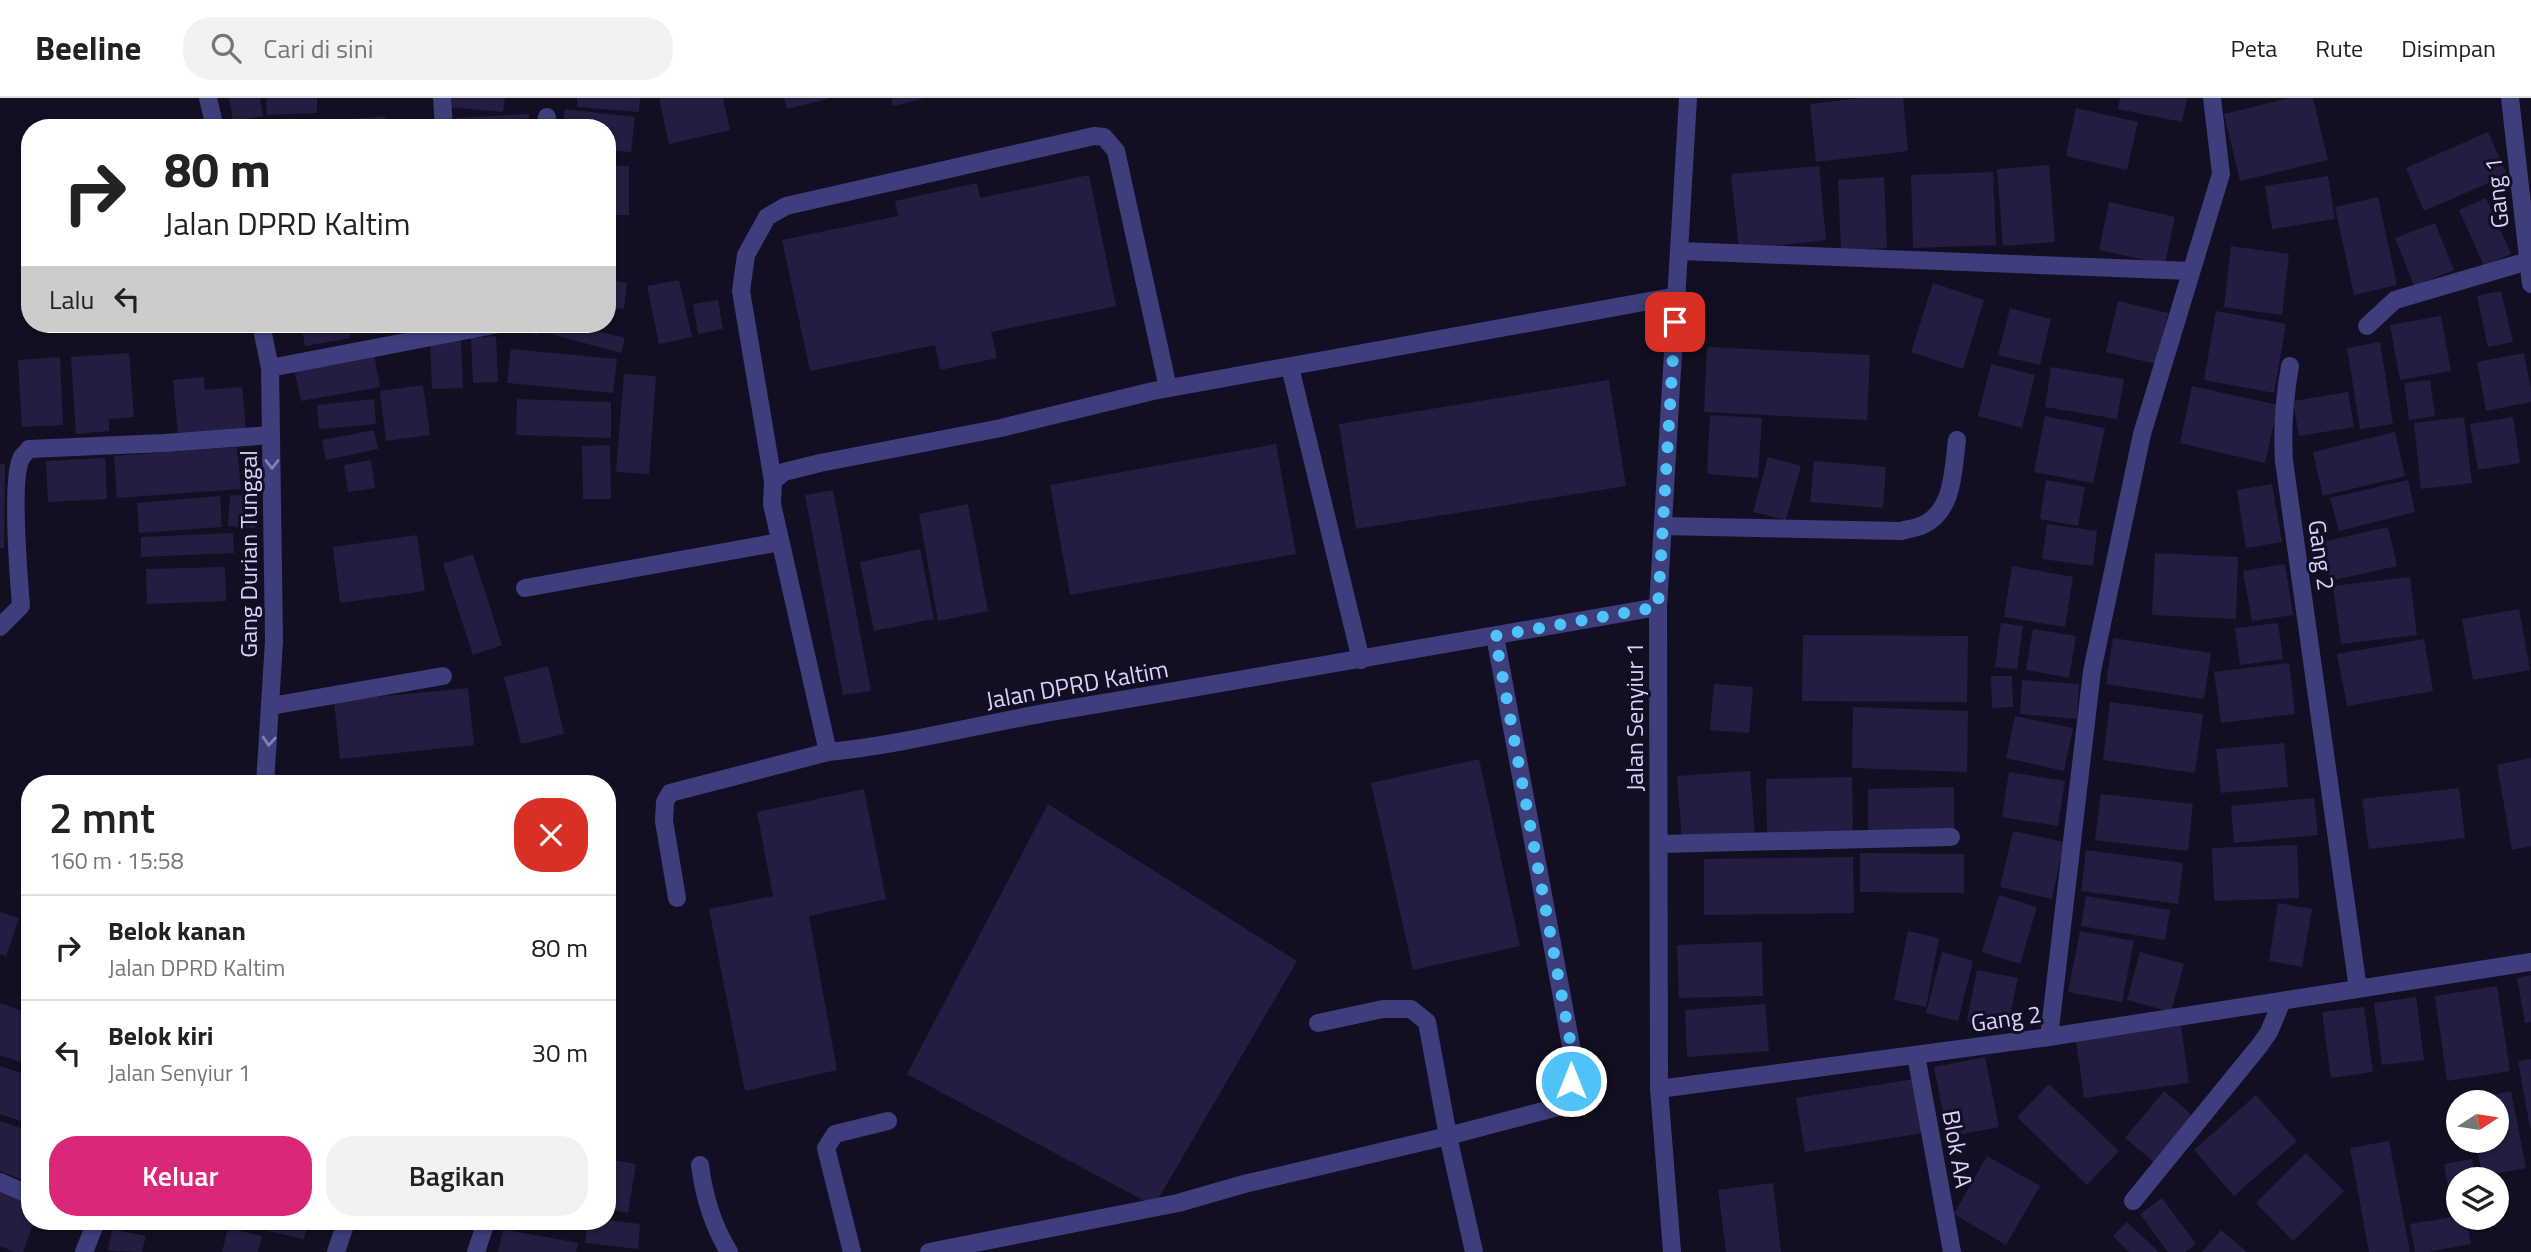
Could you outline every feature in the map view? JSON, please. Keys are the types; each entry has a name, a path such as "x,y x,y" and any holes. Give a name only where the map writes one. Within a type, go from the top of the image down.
{"street":[{"path":"208,98 213,119"},
{"path":"442,98 443,119"},
{"name":"Jalan Senyiur 1","path":"1672,1252 1659,1090 1658,607 1688,98"},
{"path":"2049,1037 2092,671 2143,434 2221,174 2212,98"},
{"name":"Gang 1","path":"2510,98 2531,284"},
{"path":"828,752 772,505 773,481 741,291 746,255 768,218 786,206 1094,136 1104,137 1116,151 1168,388"},
{"path":"1681,251 2191,271"},
{"path":"2367,326 2395,300 2528,261"},
{"path":"773,481 784,472 820,463 1001,428 1168,388 1677,296"},
{"name":"Gang Durian Tunggal","path":"263,333 270,369 274,641 266,775"},
{"path":"270,369 453,333"},
{"name":"Gang 2","path":"2290,366 2283,419 2284,461 2358,989"},
{"path":"1290,367 1361,660"},
{"path":"0,627 21,606 16,553 18,480 20,458 29,449 271,435"},
{"path":"1663,526 1901,531 1924,525 1938,513 1948,498 1957,440"},
{"path":"525,588 780,542"},
{"name":"Jalan DPRD Kaltim","path":"677,898 664,821 665,802 670,793 828,752 1658,607"},
{"path":"929,1252 1178,1203 1244,1184 1558,1107 1571,1081 1572,1051 1495,636"},
{"path":"271,706 443,676"},
{"path":"1659,844 1951,837"},
{"name":"Gang 2","path":"1659,1090 2049,1037 2531,962"},
{"path":"2133,1200 2260,1045 2269,1032 2282,1000"},
{"path":"1318,1023 1383,1009 1411,1009 1427,1022 1448,1136 1474,1252"},
{"name":"Blok AA","path":"1916,1055 1952,1252"},
{"path":"852,1252 826,1147 835,1134 888,1121"},
{"path":"700,1164 703,1193 715,1229 729,1252"},
{"path":"0,1182 21,1191"},
{"path":"84,1252 92,1230"},
{"path":"336,1252 343,1230"},
{"path":"476,1252 483,1230"}],"building":[{"path":"229,98 260,98 263,116 233,119"},
{"path":"266,98 317,98 317,113 267,115"},
{"path":"445,98 505,98 503,112 445,107"},
{"path":"577,98 640,98 639,112 577,107"},
{"path":"659,98 723,98 730,130 669,144"},
{"path":"784,98 828,98 828,99 787,109"},
{"path":"891,98 922,98 922,99 893,106"},
{"path":"1861,98 1903,98 1908,151 1816,162 1810,104"},
{"path":"2120,98 2187,98 2182,122 2118,109"},
{"path":"2289,98 2313,98 2328,160 2240,181 2224,114"},
{"path":"2076,108 2138,122 2127,170 2066,156"},
{"path":"565,109 635,117 631,152 616,151 616,119 563,119"},
{"path":"529,114 529,119 454,119"},
{"path":"385,116 385,119 352,119"},
{"path":"2488,132 2507,175 2424,211 2406,168"},
{"path":"2049,165 2055,242 2003,246 1997,169"},
{"path":"616,166 629,166 629,215 616,215"},
{"path":"1819,166 1826,240 1739,250 1731,174"},
{"path":"1993,172 1996,245 1913,248 1911,175"},
{"path":"1089,175 1116,306 991,332 997,358 940,370 935,345 810,371 782,240 898,216 895,201 977,183 980,198"},
{"path":"2328,176 2335,219 2272,229 2265,186"},
{"path":"1884,177 1887,248 1841,250 1838,180"},
{"path":"2378,197 2397,285 2354,295 2335,207"},
{"path":"2486,198 2511,254 2484,266 2459,210"},
{"path":"2109,202 2175,217 2165,264 2099,250"},
{"path":"2435,223 2454,270 2414,286 2395,238"},
{"path":"2231,246 2289,254 2282,315 2224,307"},
{"path":"679,280 692,337 659,344 647,286"},
{"path":"616,281 627,283 624,309 616,308"},
{"path":"1933,283 1984,300 1963,369 1911,352"},
{"path":"2501,291 2513,342 2488,347 2477,296"},
{"path":"718,300 723,329 698,334 693,304"},
{"path":"2118,301 2168,313 2156,364 2106,352"},
{"path":"2010,308 2051,319 2040,365 1998,355"},
{"path":"2216,311 2286,324 2274,393 2204,380"},
{"path":"2441,316 2451,371 2400,380 2390,325"},
{"path":"303,333 349,333 350,338 305,346"},
{"path":"547,333 605,333 625,338 621,353"},
{"path":"496,336 498,382 473,383 471,338"},
{"path":"461,340 463,388 432,389 430,342"},
{"path":"2380,342 2393,424 2360,429 2347,348"},
{"path":"1707,347 1870,355 1867,420 1704,412"},
{"path":"511,349 617,359 613,393 507,383"},
{"path":"129,353 134,417 109,419 109,431 76,434 71,357"},
{"path":"2524,353 2531,402 2486,411 2477,362"},
{"path":"374,354 380,387 301,401 294,368"},
{"path":"60,357 63,425 22,427 18,360"},
{"path":"1991,364 2035,375 2022,428 1978,416"},
{"path":"2051,367 2124,379 2117,419 2045,407"},
{"path":"624,374 656,376 649,474 616,472"},
{"path":"204,377 205,390 242,387 246,430 178,435 173,380"},
{"path":"1609,380 1626,486 1356,529 1339,424"},
{"path":"2430,380 2435,416 2409,420 2404,383"},
{"path":"423,385 430,435 386,441 380,391"},
{"path":"2192,386 2278,405 2265,463 2180,443"},
{"path":"2348,392 2354,427 2299,436 2293,401"},
{"path":"374,399 376,424 319,429 317,405"},
{"path":"517,399 611,402 611,438 516,435"},
{"path":"1710,415 1762,418 1758,478 1707,474"},
{"path":"2045,416 2105,428 2093,483 2034,472"},
{"path":"2464,417 2472,483 2421,489 2414,423"},
{"path":"2513,417 2520,463 2478,470 2470,424"},
{"path":"374,430 378,449 326,460 322,440"},
{"path":"2395,432 2405,476 2323,496 2313,452"},
{"path":"1276,444 1296,554 1070,595 1050,485"},
{"path":"610,445 611,499 583,499 582,446"},
{"path":"237,447 241,489 117,498 114,456"},
{"path":"1768,457 1801,466 1786,520 1753,512"},
{"path":"105,458 107,499 48,502 46,461"},
{"path":"371,460 375,488 348,492 344,465"},
{"path":"1814,461 1886,467 1883,508 1810,502"},
{"path":"0,464 5,464 4,548 0,548"},
{"path":"2046,480 2085,487 2078,526 2040,519"},
{"path":"2408,480 2415,512 2339,531 2330,498"},
{"path":"2272,484 2282,542 2246,548 2237,490"},
{"path":"833,490 871,691 843,695 805,495"},
{"path":"230,495 256,496 255,528 228,526"},
{"path":"220,496 222,527 139,533 137,503"},
{"path":"968,504 988,611 938,621 919,514"},
{"path":"2047,524 2097,531 2093,566 2042,559"},
{"path":"2388,527 2397,566 2330,581 2322,542"},
{"path":"233,533 234,553 141,557 141,537"},
{"path":"417,535 425,591 340,603 333,547"},
{"path":"920,549 934,619 874,631 860,562"},
{"path":"2155,553 2238,557 2236,619 2152,615"},
{"path":"473,554 502,645 473,655 443,564"},
{"path":"2285,564 2293,615 2252,621 2243,571"},
{"path":"2012,566 2073,577 2065,627 2004,617"},
{"path":"225,567 226,601 147,604 146,569"},
{"path":"2410,577 2417,635 2341,644 2333,586"},
{"path":"2519,609 2530,670 2473,680 2462,619"},
{"path":"2001,623 2023,626 2017,669 1995,667"},
{"path":"2278,623 2283,659 2240,665 2235,628"},
{"path":"2033,629 2076,636 2069,678 2026,670"},
{"path":"1803,635 1968,636 1967,702 1802,701"},
{"path":"2113,638 2211,653 2204,699 2106,684"},
{"path":"2424,639 2433,691 2347,706 2337,654"},
{"path":"2289,663 2295,714 2221,723 2214,672"},
{"path":"548,666 564,734 521,744 504,677"},
{"path":"1991,676 2012,676 2013,707 1992,708"},
{"path":"2022,680 2079,684 2077,719 2020,714"},
{"path":"1714,684 1753,687 1749,733 1710,730"},
{"path":"468,688 474,745 340,759 334,701"},
{"path":"2110,702 2203,714 2195,773 2103,760"},
{"path":"1853,707 1968,711 1967,772 1852,768"},
{"path":"2015,716 2073,728 2064,771 2006,758"},
{"path":"2284,743 2288,787 2221,793 2216,749"},
{"path":"2531,758 2531,846 2512,850 2497,765"},
{"path":"1479,759 1520,946 1413,970 1371,783"},
{"path":"1750,771 1755,836 1682,841 1677,776"},
{"path":"2009,772 2065,781 2058,826 2002,817"},
{"path":"1852,777 1853,832 1767,834 1766,779"},
{"path":"1954,787 1954,831 1868,833 1868,789"},
{"path":"2459,788 2465,838 2369,849 2362,799"},
{"path":"864,789 886,899 809,916 837,1070 745,1091 709,909 773,896 757,812"},
{"path":"2101,794 2193,804 2188,851 2095,840"},
{"path":"2314,798 2318,835 2234,843 2231,806"},
{"path":"1048,804 1297,961 1154,1206 907,1074"},
{"path":"2013,831 2064,842 2052,899 2000,887"},
{"path":"2297,845 2299,898 2214,901 2212,848"},
{"path":"2086,850 2183,863 2178,904 2081,891"},
{"path":"1860,853 1964,854 1964,893 1860,892"},
{"path":"1853,857 1854,913 1704,915 1704,859"},
{"path":"1999,895 2037,907 2020,964 1982,952"},
{"path":"2086,896 2170,910 2165,940 2081,926"},
{"path":"2278,903 2312,909 2302,967 2269,961"},
{"path":"0,912 19,918 6,956 0,954"},
{"path":"1908,931 1939,938 1926,1007 1894,1000"},
{"path":"2080,931 2134,941 2122,1002 2068,992"},
{"path":"1762,942 1763,996 1679,998 1677,945"},
{"path":"1942,952 1973,961 1958,1021 1926,1013"},
{"path":"2140,952 2184,964 2171,1012 2127,1000"},
{"path":"1977,970 2018,978 2007,1029 1967,1021"},
{"path":"2531,975 2531,1022 2525,1023 2517,978"},
{"path":"2497,986 2510,1071 2447,1081 2435,996"},
{"path":"2416,997 2424,1060 2382,1065 2374,1003"},
{"path":"0,1003 21,1011 21,1059 20,1062 0,1055"},
{"path":"1765,1004 1769,1051 1687,1057 1685,1010"},
{"path":"2364,1007 2373,1072 2331,1078 2322,1012"},
{"path":"2181,1026 2189,1083 2084,1098 2076,1041"},
{"path":"1985,1057 1999,1127 1948,1137 1934,1067"},
{"path":"2531,1059 2531,1128 2530,1128 2518,1061"},
{"path":"0,1066 21,1073 21,1121 0,1114"},
{"path":"1914,1079 1923,1133 1805,1152 1796,1098"},
{"path":"2049,1084 2119,1151 2087,1185 2017,1117"},
{"path":"2164,1091 2193,1116 2154,1162 2125,1138"},
{"path":"2510,1091 2526,1168 2509,1171 2509,1167 2480,1167 2478,1153 2510,1153"},
{"path":"2256,1095 2297,1141 2234,1196 2194,1150"},
{"path":"0,1121 21,1128 21,1179 0,1171"},
{"path":"2389,1141 2410,1252 2369,1252 2350,1148"},
{"path":"2306,1153 2344,1191 2293,1241 2256,1203"},
{"path":"1987,1156 2040,1186 2006,1245 1954,1214"},
{"path":"2472,1159 2474,1167 2446,1167 2446,1175 2444,1164"},
{"path":"616,1161 636,1164 628,1213 616,1211"},
{"path":"1773,1183 1781,1252 1726,1252 1718,1190"},
{"path":"0,1190 21,1198 21,1230 31,1230 23,1252 0,1246"},
{"path":"2162,1198 2196,1244 2185,1252 2168,1252 2140,1214"},
{"path":"2446,1218 2446,1230 2468,1230 2471,1244 2415,1252 2410,1224"},
{"path":"616,1221 640,1224 638,1249 585,1243 587,1230 616,1230"},
{"path":"2127,1222 2159,1252 2129,1252 2113,1236"},
{"path":"112,1230 146,1236 142,1252 108,1251"},
{"path":"228,1230 262,1236 258,1252 222,1252"},
{"path":"264,1230 306,1230 304,1239"},
{"path":"503,1230 578,1243 576,1252 498,1252"},
{"path":"2221,1230 2247,1252 2202,1252"}],"route":[{"path":"1571,1081 1572,1051 1495,636 1658,607 1675,322"}]}
